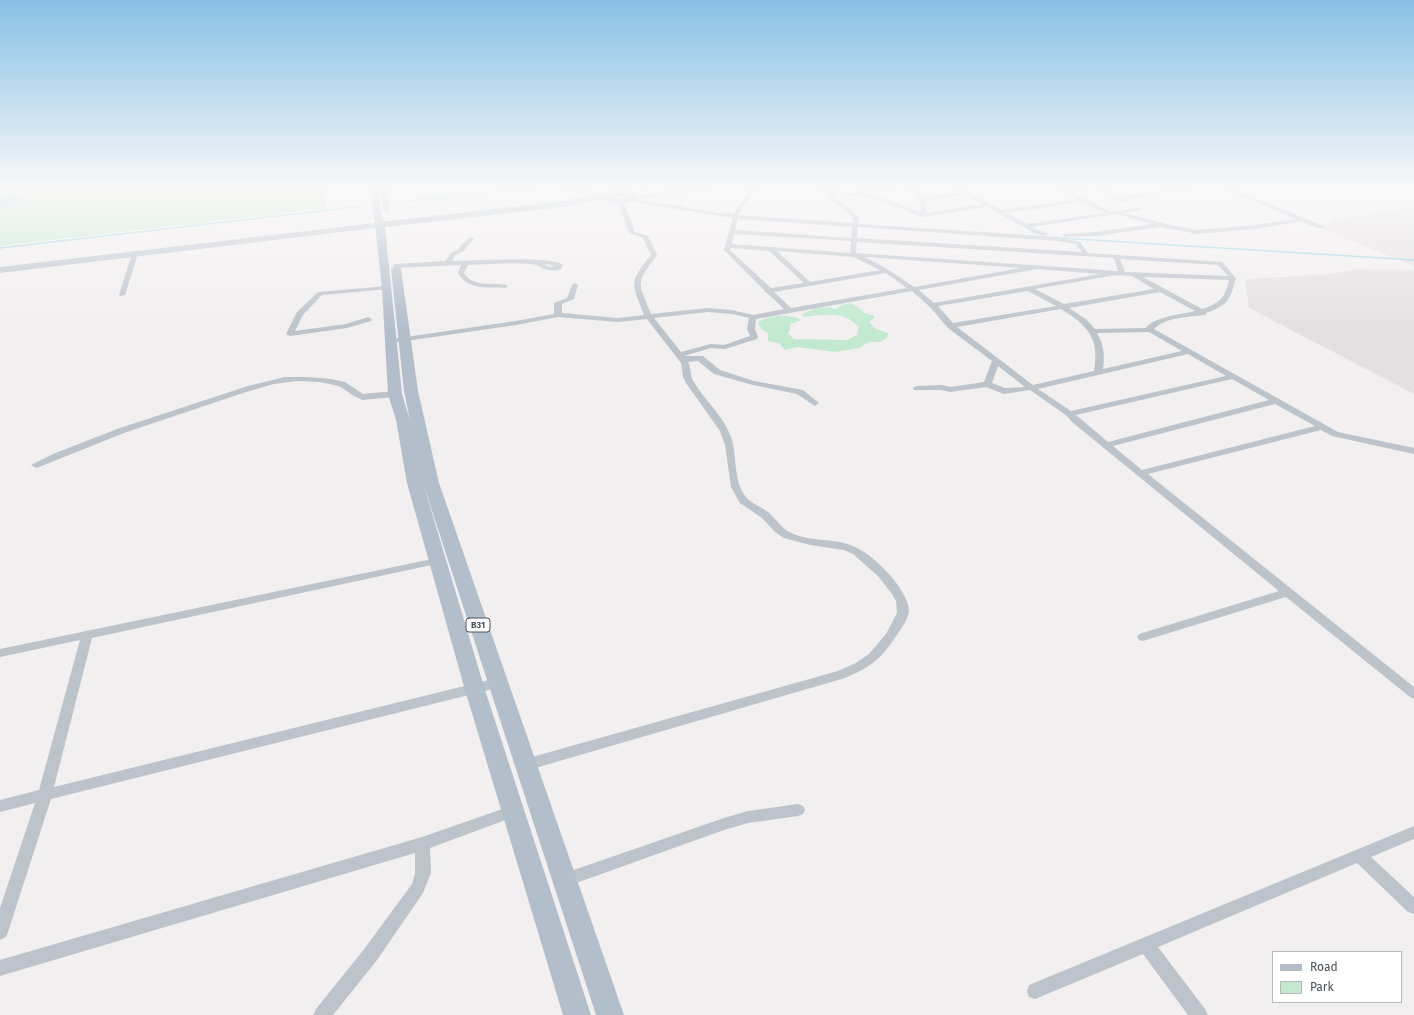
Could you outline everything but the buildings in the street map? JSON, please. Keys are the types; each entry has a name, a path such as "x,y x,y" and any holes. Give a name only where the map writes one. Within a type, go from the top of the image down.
{"main road":[{"path":"0,270 303,235"},
{"path":"0,274 309,235"},
{"name":"B31","path":"385,235 387,288 411,391 440,538 437,561 475,690 577,1015"},
{"name":"B31","path":"387,235 395,266 398,340 395,394 403,420 415,483 440,538 497,683 610,1015"}],"street":[{"path":"525,765 688,717 841,675 861,667 875,657 886,645 901,619 903,608 895,589 861,555 851,548 818,544 788,536 777,528 768,517 743,500 737,489 727,436 690,383 682,357 668,343 648,316 636,281 639,274 654,255 646,237 640,235"},
{"path":"730,235 727,250 790,312"},
{"path":"783,235 1220,263 1233,278"},
{"path":"853,254 855,235"},
{"path":"1011,235 1074,241 1081,246 1086,254"},
{"path":"1042,235 1047,238"},
{"path":"447,263 453,254 462,250 464,245 471,239"},
{"path":"728,246 1040,268 1190,277 1233,278"},
{"path":"771,249 809,284"},
{"path":"853,254 887,271 914,290 933,305 951,326 1032,388 1070,414 1075,420 1108,445 1140,473 1414,694"},
{"path":"1116,256 1122,272"},
{"path":"122,296 134,257"},
{"path":"395,266 447,263 535,262"},
{"path":"465,263 461,273 464,280 470,283 505,286"},
{"path":"398,340 516,323 558,315 611,320 708,310 732,312 754,317 1040,268"},
{"path":"767,291 887,271"},
{"path":"933,305 1122,272"},
{"path":"1132,273 1158,290 1202,313"},
{"path":"1150,330 1150,327 1154,325 1171,319 1202,313 1215,306 1229,295 1233,278"},
{"path":"558,315 558,303 570,299 574,286"},
{"path":"368,319 347,326 290,334 300,314 320,293 387,288"},
{"path":"1030,289 1077,316 1092,332 1098,340 1101,352 1098,373"},
{"path":"951,326 1062,308 1158,290"},
{"path":"682,357 711,346 725,347 754,337 751,329 754,317"},
{"path":"1092,332 1150,330 1335,434 1414,451"},
{"path":"917,388 942,387 950,390 987,384 1004,391 1032,388 1188,352"},
{"path":"682,357 700,358 717,372 753,383 800,392 815,403"},
{"path":"987,384 996,361"},
{"path":"1070,414 1232,377"},
{"path":"36,465 61,453 152,420 257,386 277,382 297,379 329,381 350,388 357,396 395,394"},
{"path":"1108,445 1276,401"},
{"path":"1140,473 1322,427"},
{"path":"0,653 437,561"},
{"path":"1143,637 1288,592"},
{"path":"0,932 45,795 87,635"},
{"path":"0,806 475,690 497,683"},
{"path":"565,880 724,824 748,817 798,810"},
{"path":"0,968 422,844 514,811"},
{"path":"1035,991 1414,832"},
{"path":"322,1015 371,954 418,888 423,873 422,844"},
{"path":"1359,855 1414,907"},
{"path":"1146,944 1199,1015"}],"shaded area":[{"path":"1338,235 1414,235 1414,266"},
{"path":"1355,269 1414,270 1414,394 1249,308 1245,279 1332,274"}],"green space":[{"path":"0,235 92,235 0,246"},
{"path":"850,303 865,313 874,316 874,318 869,322 876,329 888,333 887,338 880,342 869,342 859,348 835,352 797,347 785,350 779,343 768,341 768,333 761,329 758,322 774,316 791,316 801,320 790,324 788,334 794,339 847,340 857,335 859,327 847,318 833,315 804,317 801,315 816,308 831,307 836,309 839,306"}],"waterway":[{"path":"0,248 109,235"},
{"path":"1060,238 1414,260"}]}
